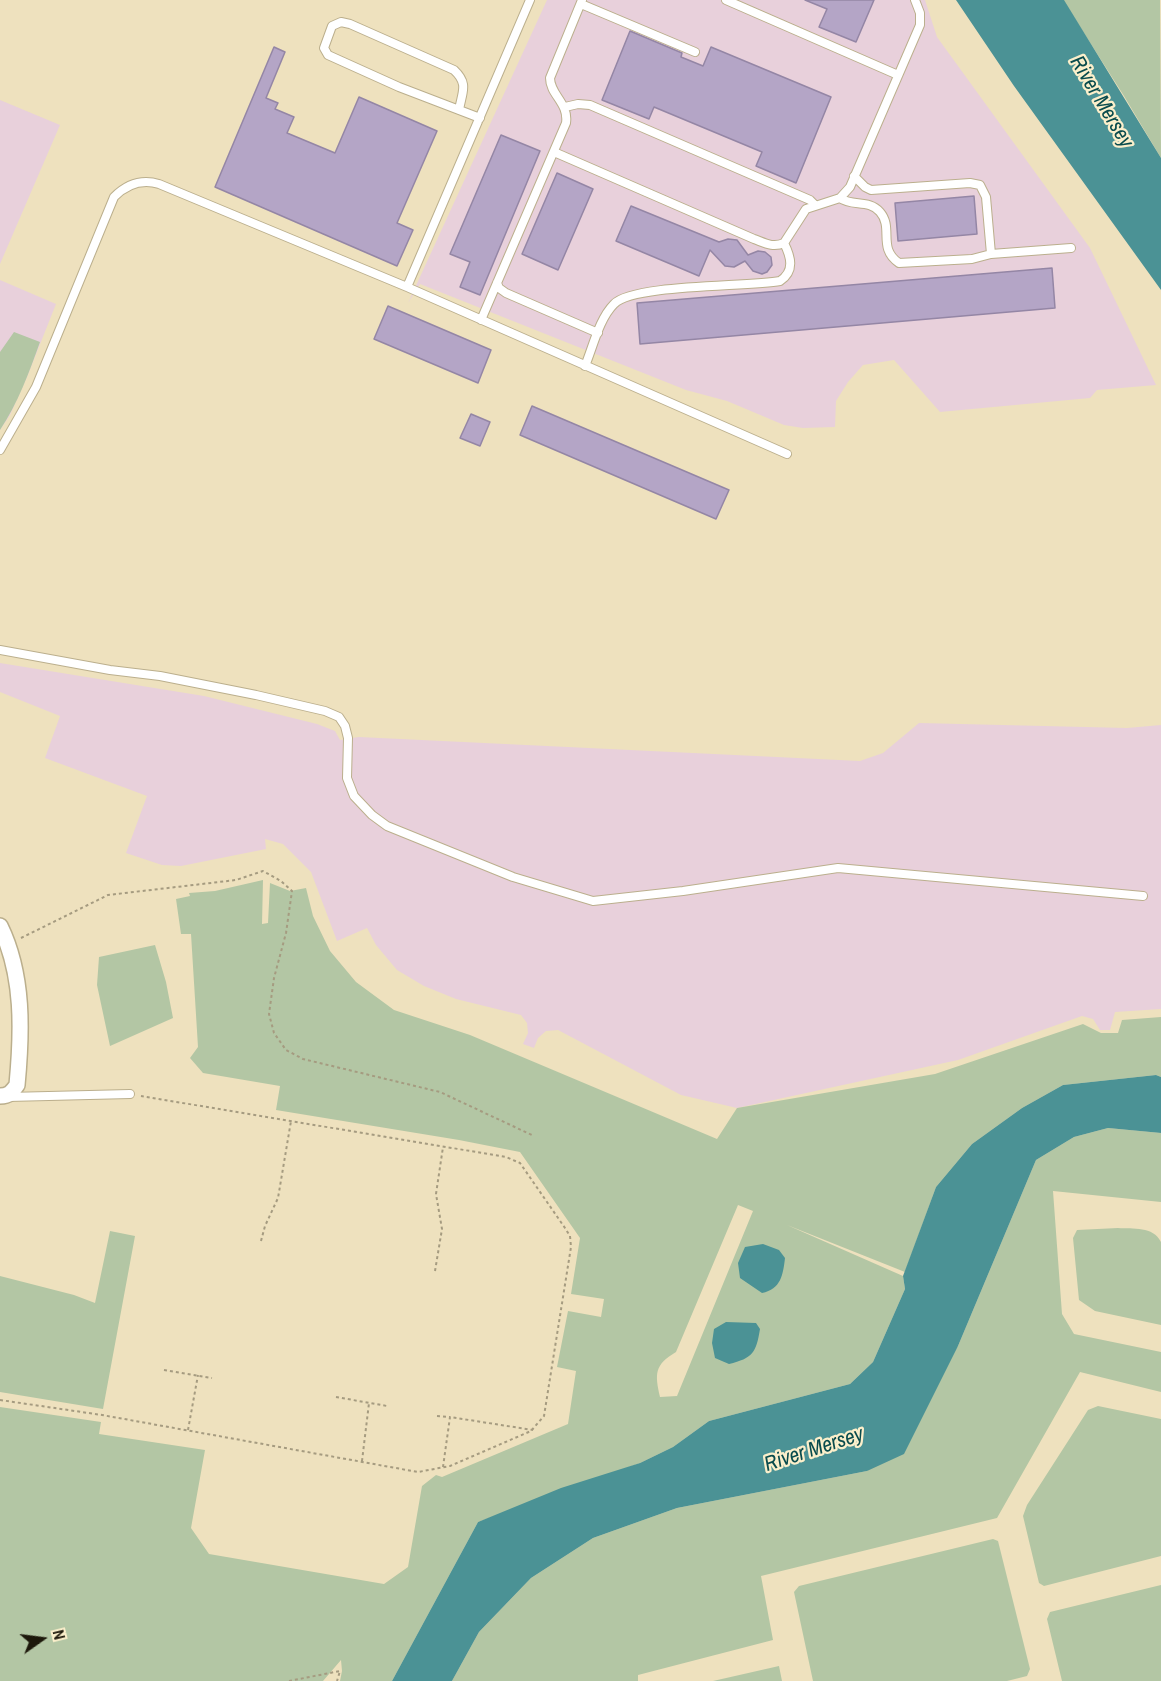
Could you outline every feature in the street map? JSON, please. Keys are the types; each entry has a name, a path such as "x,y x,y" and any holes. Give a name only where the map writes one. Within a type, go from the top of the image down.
{"street":[{"path":"0,926 16,969 19,1000 17,1085 13,1092 3,1096"}],"lane":[{"path":"407,287 530,0"},
{"path":"726,0 898,75"},
{"path":"554,152 754,239 775,246 784,243 806,209 840,198 850,187 921,20 915,0"},
{"path":"481,320 566,123 565,107 551,86 550,78 582,2 695,52"},
{"path":"459,110 464,82 454,70 350,24 341,22 332,26 324,48 328,55 399,87 459,110 480,118"},
{"path":"565,107 578,104 590,105 810,200 815,205"},
{"path":"854,176 865,187 872,190 970,183 980,185 986,197 991,254"},
{"path":"0,450 36,387 114,197 135,183 151,182 407,287 787,454"},
{"path":"840,198 848,203 865,203 879,211 885,223 888,252 899,263 972,259 991,254 1071,248"},
{"path":"585,366 608,310 624,297 780,281 787,277 791,263 784,243"},
{"path":"497,283 502,291 598,333"},
{"path":"0,650 159,676 325,711 339,717 345,726 348,738 348,778 354,796 372,815 387,826 513,877 593,901 683,891 838,868 1143,896"},
{"path":"3,1096 15,1098 130,1094"}],"path":[{"path":"8,944 108,895 236,880 263,871 281,881 292,891 286,933 274,978 268,1014 274,1033 286,1050 303,1059 440,1092 534,1136"},
{"path":"0,1400 188,1430 418,1472 470,1458 533,1430 544,1416 571,1248 570,1236 520,1163 506,1157 130,1094"},
{"path":"261,1241 278,1198 291,1121"},
{"path":"435,1271 442,1229 436,1194 443,1147"},
{"path":"164,1370 212,1378"},
{"path":"188,1430 198,1375"},
{"path":"336,1397 387,1406"},
{"path":"362,1461 369,1403"},
{"path":"437,1416 533,1430"},
{"path":"442,1467 450,1418"},
{"path":"289,1681 340,1671 337,1681"}],"shaded area":[{"path":"547,0 925,0 937,37 1090,248 1156,385 1097,390 1090,398 940,412 894,360 863,365 848,382 836,401 835,427 803,428 784,425 727,401 686,390 420,284 408,303"},
{"path":"0,100 60,125 0,264"},
{"path":"0,280 56,304 27,377 10,415 0,430"},
{"path":"0,663 204,696 317,724 335,731 340,740 359,737 860,761 883,753 919,723 1127,728 1161,725 1161,1009 1115,1012 1110,1030 1100,1030 1093,1019 1082,1016 958,1060 737,1108 681,1095 558,1030 546,1031 538,1038 534,1048 523,1044 528,1033 527,1023 521,1015 456,999 424,986 397,970 376,945 367,928 337,941 311,872 283,844 265,839 266,849 181,866 162,865 126,853 147,796 45,758 60,716 0,692"}],"green space":[{"path":"1063,0 1160,0 1161,158 1124,96"},
{"path":"14,332 40,342 18,398 0,430 0,352"},
{"path":"263,880 262,924 268,923 270,883 290,891 306,888 313,916 330,951 356,982 394,1010 470,1035 717,1139 737,1108 935,1074 1083,1024 1101,1033 1118,1033 1122,1020 1161,1017 1161,1077 1156,1075 1063,1085 1022,1108 972,1144 936,1187 905,1272 787,1225 903,1276 905,1289 873,1362 850,1384 709,1421 673,1447 640,1463 478,1522 392,1681 340,1681 341,1660 323,1681 0,1681 0,1407 101,1422 99,1434 205,1450 191,1528 209,1554 384,1584 408,1567 422,1486 436,1475 442,1477 568,1424 576,1371 557,1367 568,1311 601,1317 604,1299 571,1294 580,1238 520,1152 276,1110 280,1086 203,1073 190,1058 198,1047 191,934 181,934 176,899 190,896 189,893 215,891","holes":["738,1205 753,1211 677,1396 660,1397 657,1382 660,1366 676,1352"]},
{"path":"155,945 166,982 173,1018 110,1046 97,985 99,957"},
{"path":"1108,1128 1161,1133 1161,1202 1053,1191 1062,1314 1074,1334 1161,1352 1161,1392 1080,1372 997,1518 761,1576 773,1640 638,1675 638,1681 452,1681 479,1632 531,1578 593,1538 677,1508 867,1471 958,1346 1036,1160 1074,1137"},
{"path":"1118,1228 1148,1231 1161,1242 1161,1325 1095,1311 1079,1300 1073,1238 1077,1230"},
{"path":"110,1231 135,1236 103,1409 0,1392 0,1276 74,1295 95,1303"},
{"path":"1098,1406 1161,1419 1161,1556 1044,1586 1039,1583 1023,1516 1027,1505 1088,1410"},
{"path":"993,1539 998,1541 1030,1669 1027,1676 1007,1681 813,1681 794,1592 799,1586"},
{"path":"1161,1585 1161,1681 1062,1681 1047,1619 1050,1612"},
{"path":"779,1666 782,1681 713,1681"}],"water":[{"name":"River Mersey","path":"956,0 1064,0 1161,158 1161,290 1014,86"},
{"name":"River Mersey","path":"1156,1075 1161,1077 1161,1133 1108,1128 1074,1137 1036,1160 958,1346 904,1454 867,1471 677,1508 593,1538 531,1578 479,1632 452,1681 392,1681 478,1522 561,1488 640,1463 673,1447 709,1421 850,1384 873,1362 905,1289 903,1276 936,1187 972,1144 1022,1108 1063,1085"},
{"path":"763,1244 779,1250 785,1258 782,1275 777,1285 762,1293 740,1278 738,1263 745,1247"},
{"path":"726,1322 756,1323 760,1329 757,1344 752,1353 748,1357 729,1364 715,1358 712,1343 714,1329"}],"building":[{"path":"805,0 874,0 856,42 819,27 827,9"},
{"path":"630,31 682,53 681,57 703,66 711,47 831,97 796,183 756,166 762,152 654,107 649,119 602,100"},
{"path":"274,47 285,52 266,98 278,103 275,109 294,117 287,133 335,153 359,97 437,131 397,223 413,230 397,266 215,187"},
{"path":"501,135 540,151 480,295 460,287 470,262 450,254"},
{"path":"557,173 593,189 558,270 522,254"},
{"path":"974,196 977,234 898,241 895,203"},
{"path":"631,206 719,242 728,239 737,240 748,255 758,251 765,252 771,257 772,265 767,272 762,274 753,271 745,261 734,267 725,266 710,250 699,276 616,241"},
{"path":"1052,268 1055,308 640,344 637,303"},
{"path":"388,306 491,350 478,383 374,339"},
{"path":"532,406 729,490 716,519 520,435"},
{"path":"471,414 490,422 480,446 460,438"}]}
